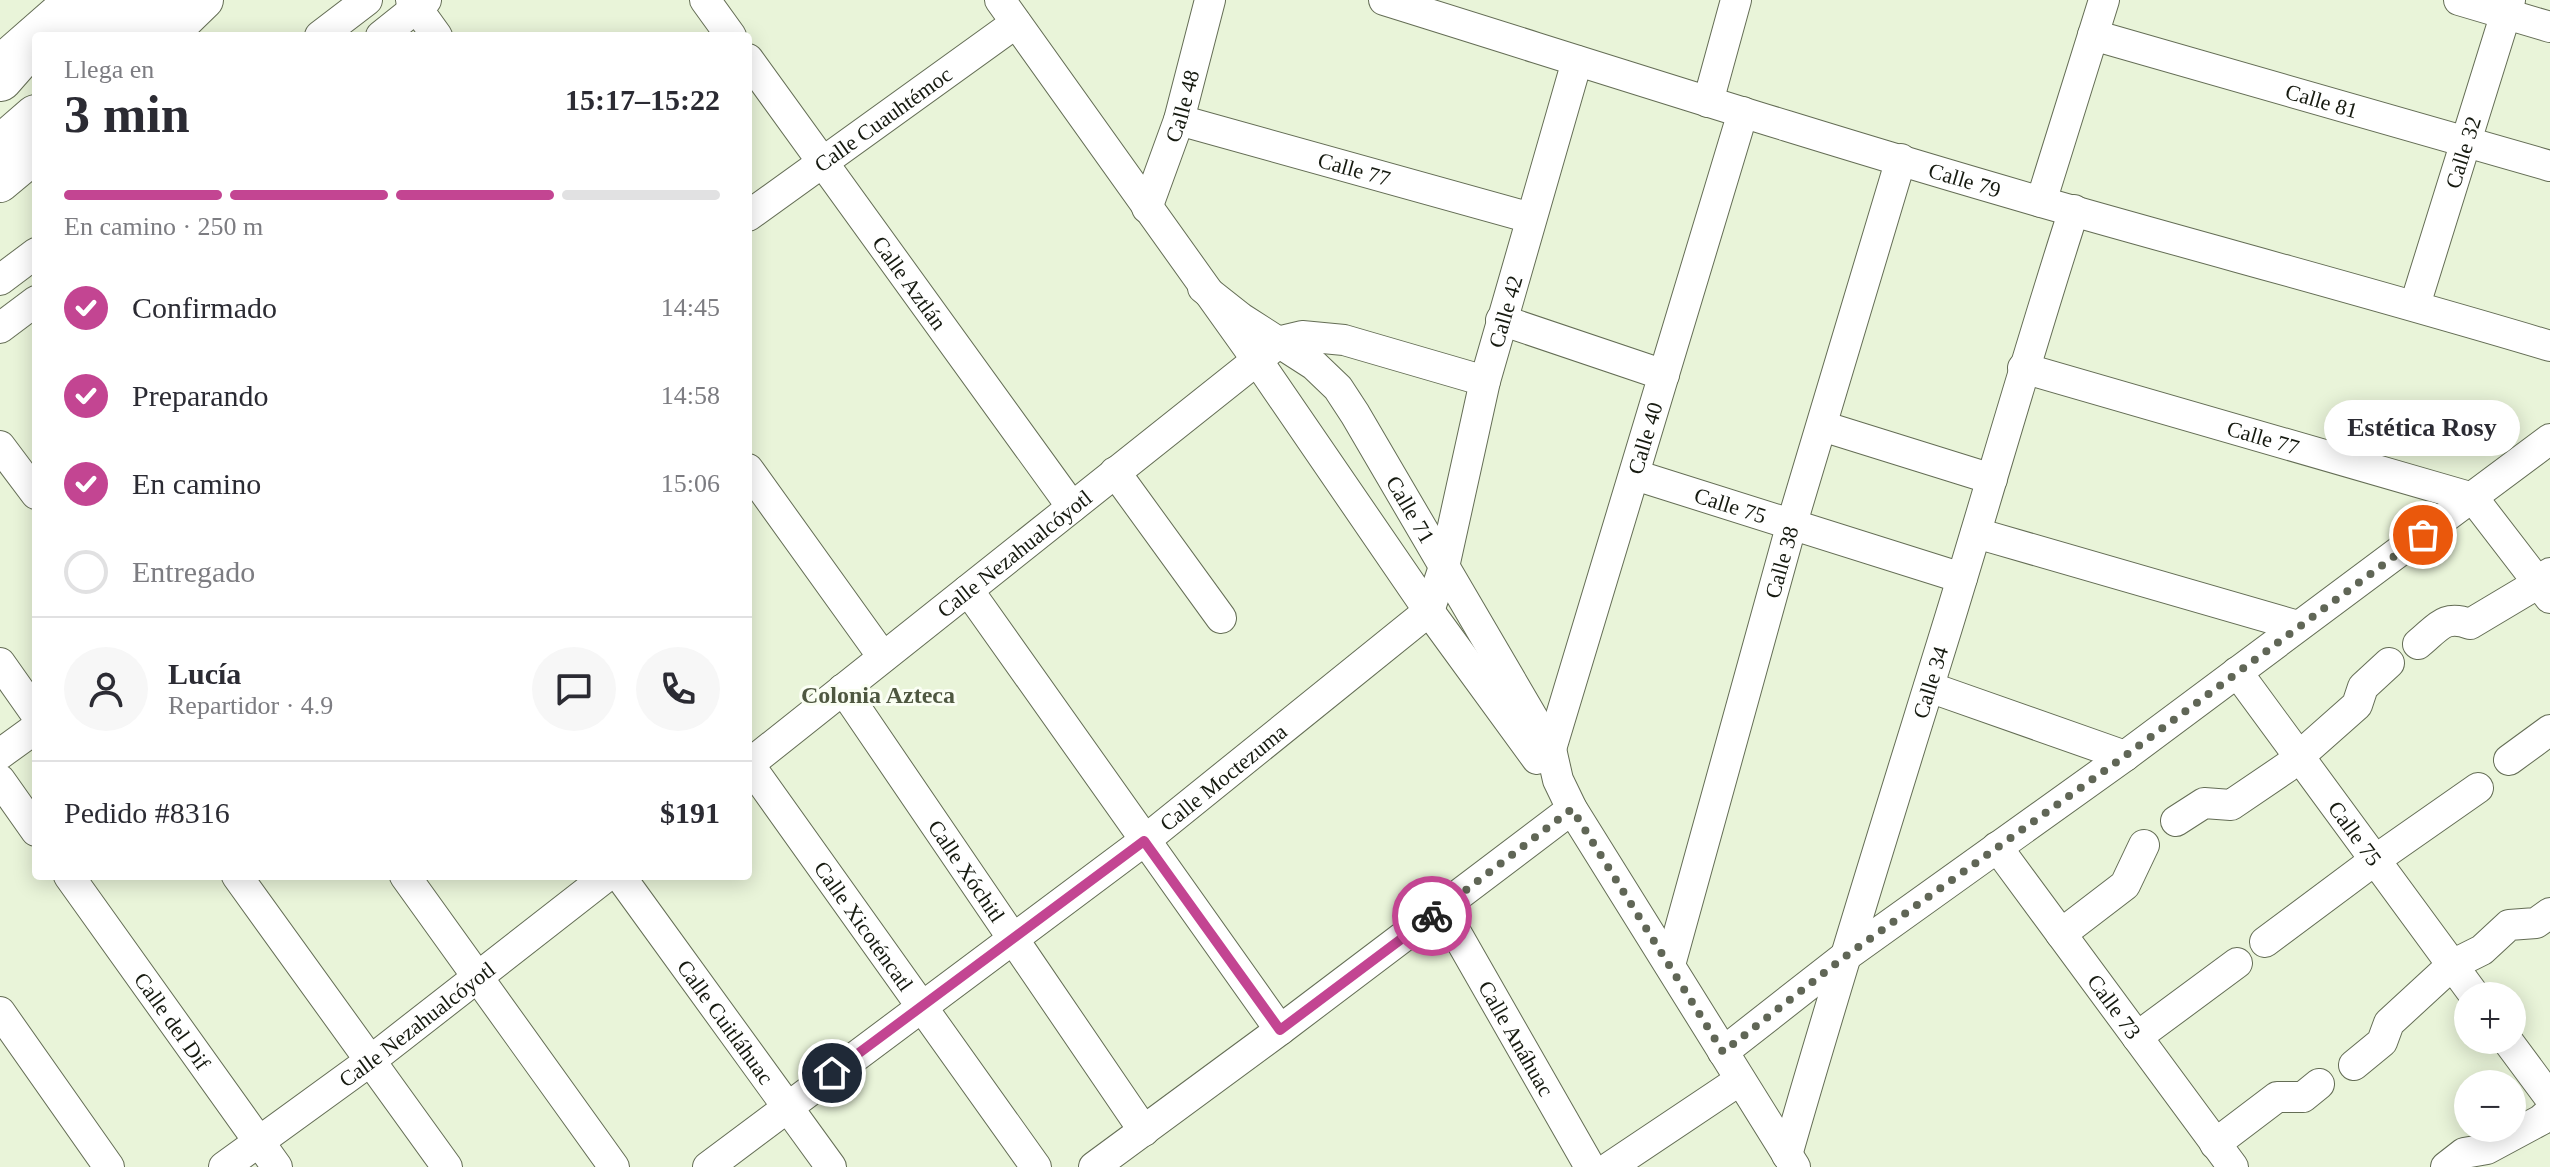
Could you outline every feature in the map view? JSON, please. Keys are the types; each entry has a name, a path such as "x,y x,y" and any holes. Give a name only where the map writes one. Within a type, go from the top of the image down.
{"highway":[{"path":"55,28 117,0"},
{"path":"130,32 164,0"},
{"path":"0,79 32,49"},
{"path":"0,101 32,76"},
{"path":"0,148 32,120"},
{"path":"0,159 32,139"}],"main road":[{"path":"171,32 204,0"},
{"path":"0,64 32,43"},
{"path":"0,183 32,156"}],"street":[{"path":"325,32 367,0"},
{"path":"705,0 728,32"},
{"name":"Calle 48","path":"1147,208 1179,120 1210,0"},
{"name":"Calle 79","path":"1384,0 2041,202 2415,305 2550,346"},
{"path":"1708,102 1736,0"},
{"path":"2041,202 2104,0"},
{"path":"2459,0 2508,7 2550,27"},
{"path":"385,32 418,2 435,32"},
{"name":"Calle 32","path":"2415,305 2508,7"},
{"name":"Calle Cuauhtémoc","path":"752,213 822,162 1008,12"},
{"name":"Calle 71","path":"1008,12 1257,360 1429,611 1549,763"},
{"name":"Calle 81","path":"2093,35 2550,166"},
{"name":"Calle 42","path":"1444,567 1501,320 1577,61"},
{"name":"Calle Aztlán","path":"752,65 1072,507"},
{"name":"Calle 40","path":"1549,763 1743,112"},
{"name":"Calle 77","path":"1179,120 1531,218"},
{"name":"Calle 38","path":"1670,965 1792,523 1901,159"},
{"name":"Calle 34","path":"1791,1161 1843,958 2074,210"},
{"path":"19,314 0,282 32,256"},
{"name":"Calle 71","path":"1203,288 1241,318 1314,365 1338,388 1444,567 1572,809 1791,1161"},
{"path":"1501,320 1664,375"},
{"path":"1281,341 1302,336 1344,340 1485,381"},
{"name":"Calle Nezahualcóyotl","path":"752,761 1281,341"},
{"name":"Calle 77","path":"2023,368 2473,498"},
{"path":"1822,426 1992,479"},
{"path":"1723,1052 1843,958 2125,756 2550,439"},
{"path":"0,446 32,489"},
{"path":"1115,472 1221,618"},
{"path":"752,475 883,657"},
{"name":"Calle 75","path":"1635,475 1962,578"},
{"path":"2418,644 2448,620 2457,619 2470,624 2546,584 2473,498"},
{"path":"1976,533 2298,626"},
{"path":"1429,611 1444,567"},
{"path":"968,590 1280,1030"},
{"name":"Calle Moctezuma","path":"708,1167 1144,841 1429,611"},
{"path":"0,663 32,708"},
{"path":"2176,821 2204,803 2231,805 2299,757 2357,705 2363,687 2389,663"},
{"name":"Calle 75","path":"2237,672 2465,982"},
{"path":"1929,687 2125,756"},
{"name":"Calle Xóchitl","path":"843,689 1144,1131"},
{"path":"2509,760 2550,730"},
{"path":"0,754 32,731"},
{"name":"Calle Xicoténcatl","path":"752,770 1036,1167"},
{"path":"0,780 32,825"},
{"path":"2265,942 2478,788"},
{"path":"1094,1167 1572,809"},
{"path":"2061,934 2125,885 2144,845"},
{"name":"Calle 73","path":"1997,847 2224,1155"},
{"name":"Calle del Dif","path":"72,880 277,1167"},
{"path":"240,880 447,1167"},
{"path":"408,880 614,1167"},
{"name":"Calle Nezahualcóyotl","path":"224,1167 478,979 602,880"},
{"name":"Calle Cuitláhuac","path":"623,880 831,1167"},
{"name":"Calle Anáhuac","path":"1442,908 1609,1166"},
{"path":"2354,1065 2382,1042 2389,1023 2452,965 2482,950 2509,925 2536,923 2550,913"},
{"path":"2137,1037 2237,963"},
{"path":"0,1012 10,1048 109,1167"},
{"path":"2446,1167 2464,1153 2487,1149 2541,1120 2549,1098 2517,1054"},
{"path":"1609,1166 1740,1080"},
{"path":"2224,1155 2277,1097 2303,1097 2319,1084"}],"way so far":[{"path":"1432,916 1572,809 1723,1052 1843,958 2125,756 2423,535"}],"place":[{"name":"Estética Rosy","path":"2423,535"}],"district":[{"name":"Colonia Azteca","path":"878,695"}],"route":[{"path":"832,1073 1144,841 1280,1030 1432,916"}]}
